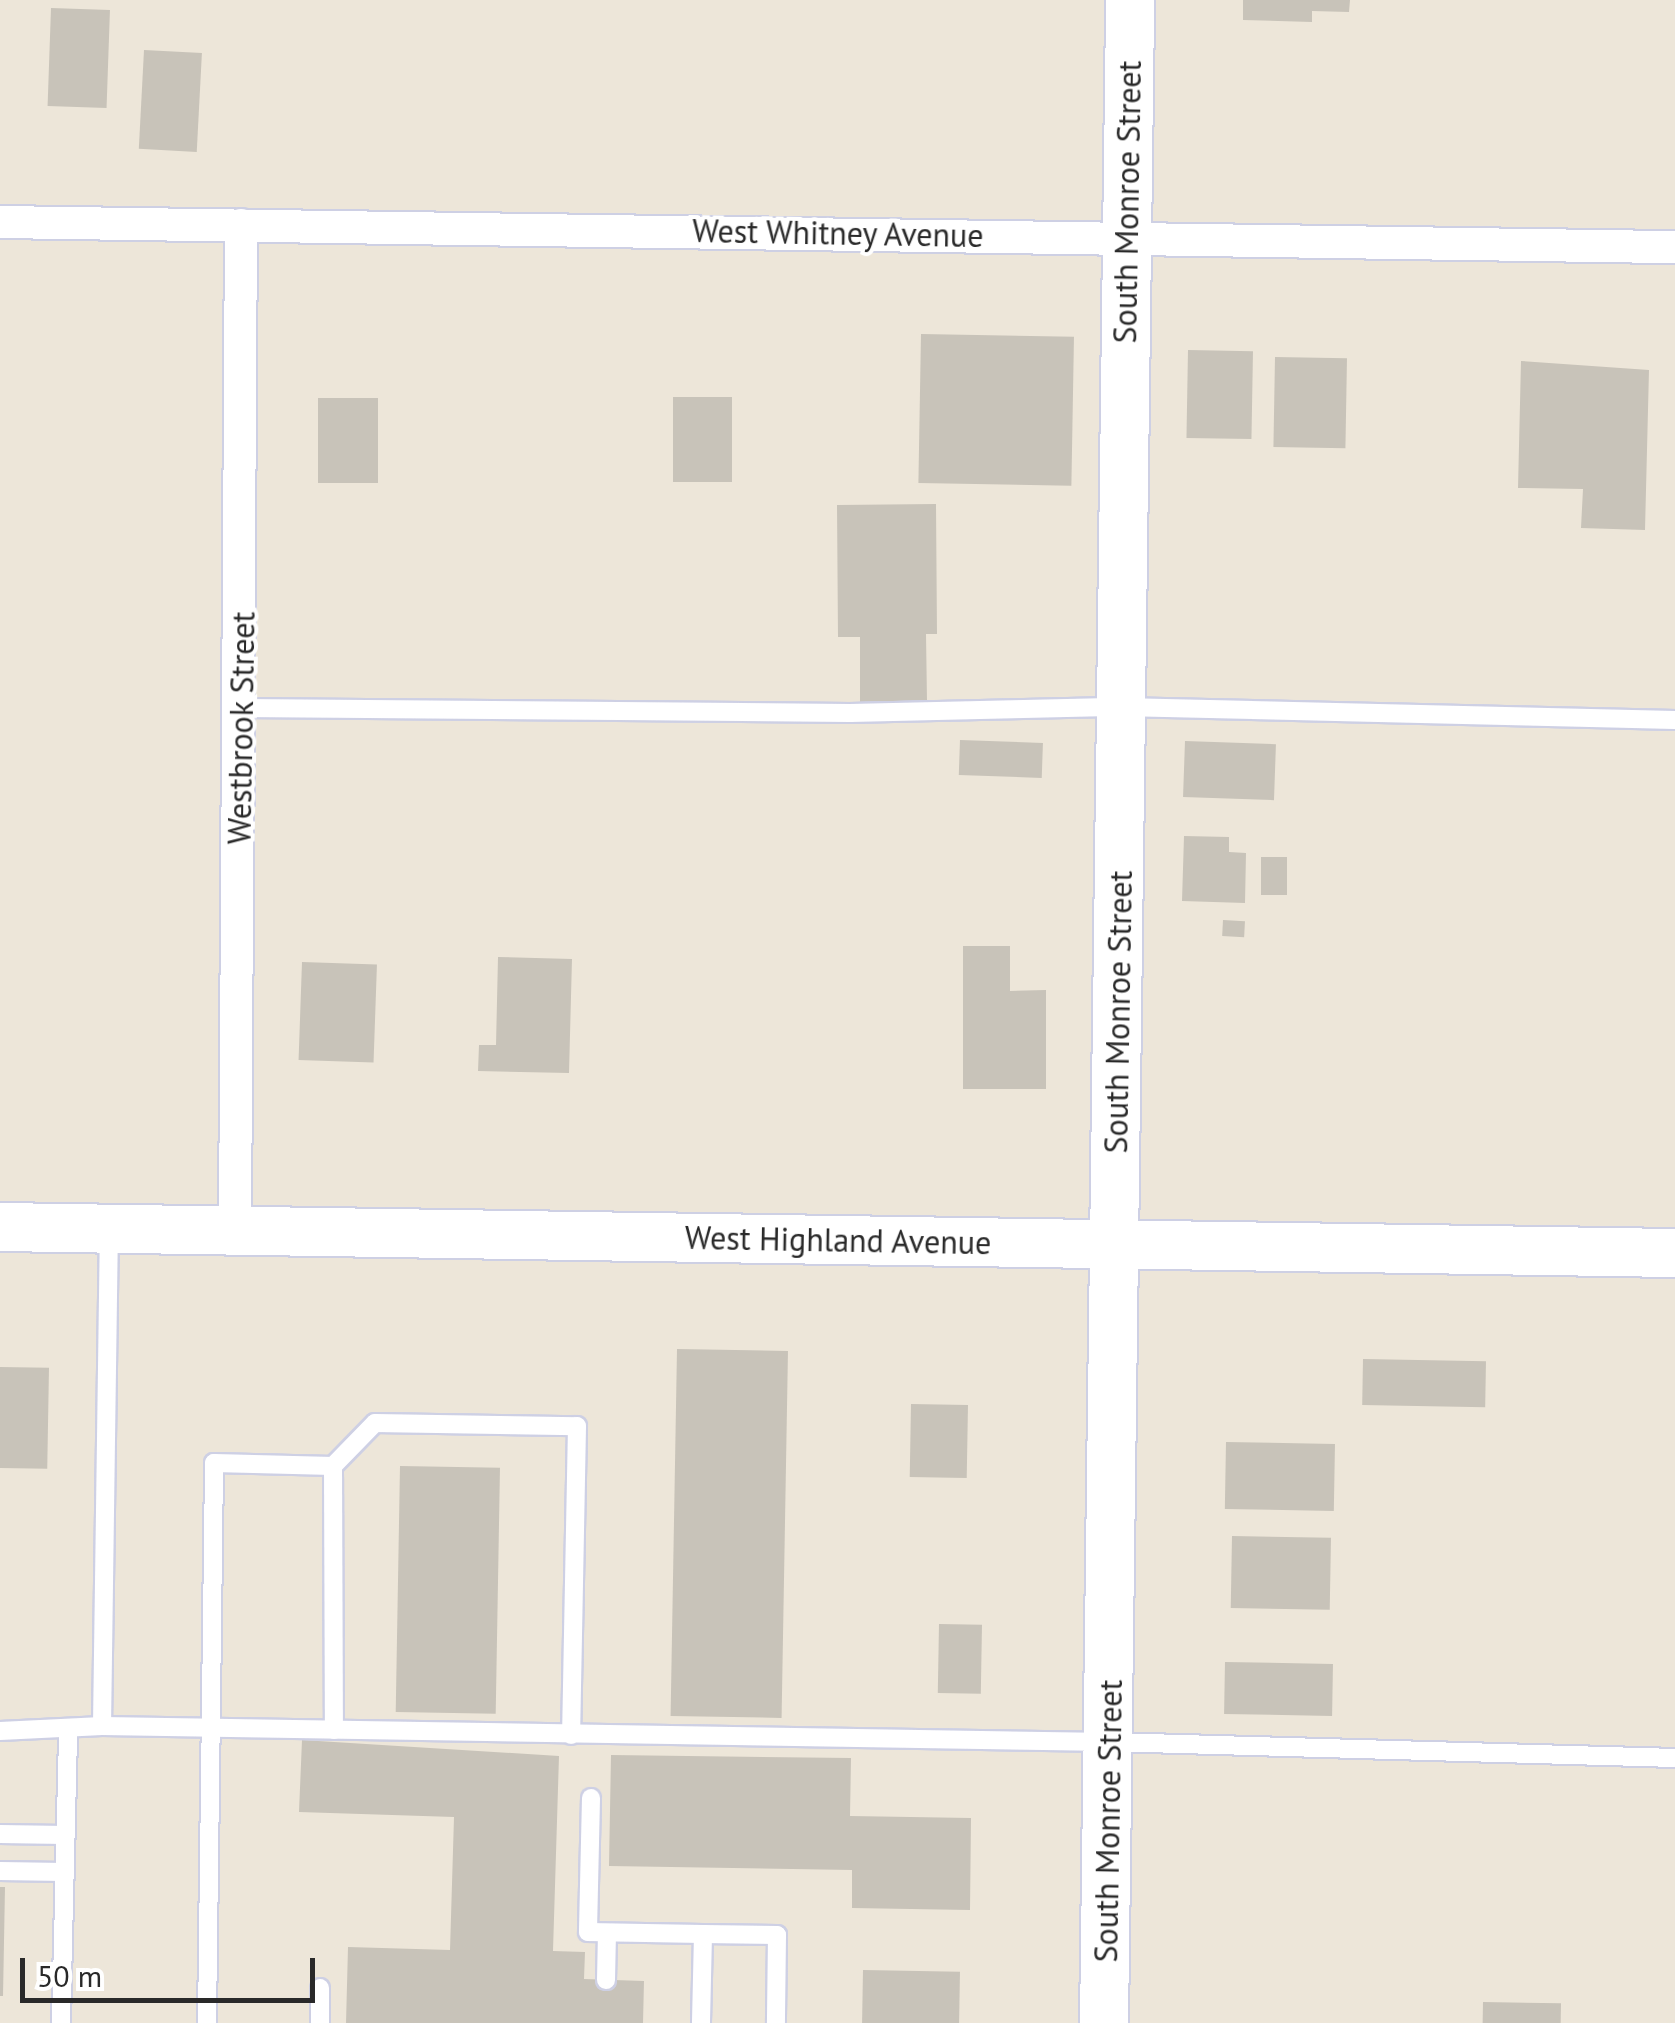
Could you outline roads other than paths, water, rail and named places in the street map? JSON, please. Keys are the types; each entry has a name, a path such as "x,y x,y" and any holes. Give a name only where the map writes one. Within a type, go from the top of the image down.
{"main road":[{"name":"South Monroe Street","path":"1104,2023 1130,0"},
{"name":"West Highland Avenue","path":"0,1228 1675,1253"}],"street":[{"name":"West Whitney Avenue","path":"0,222 1675,247"},
{"name":"Westbrook Street","path":"235,1230 241,225"}],"lane":[{"path":"241,708 850,713 1121,707 1675,720"},
{"path":"102,1726 109,1229"},
{"path":"334,1730 333,1466 375,1422 578,1426 572,1734"},
{"path":"206,2023 214,1463 333,1466"},
{"path":"0,1732 68,1732 102,1726 1110,1742 1675,1758"},
{"path":"61,2023 68,1732"},
{"path":"590,1798 588,1932 777,1935 776,2023"},
{"path":"0,1834 65,1835"},
{"path":"0,1871 64,1872"},
{"path":"606,1980 607,1932"},
{"path":"701,2023 703,1934"},
{"path":"320,1988 320,2023"}]}
